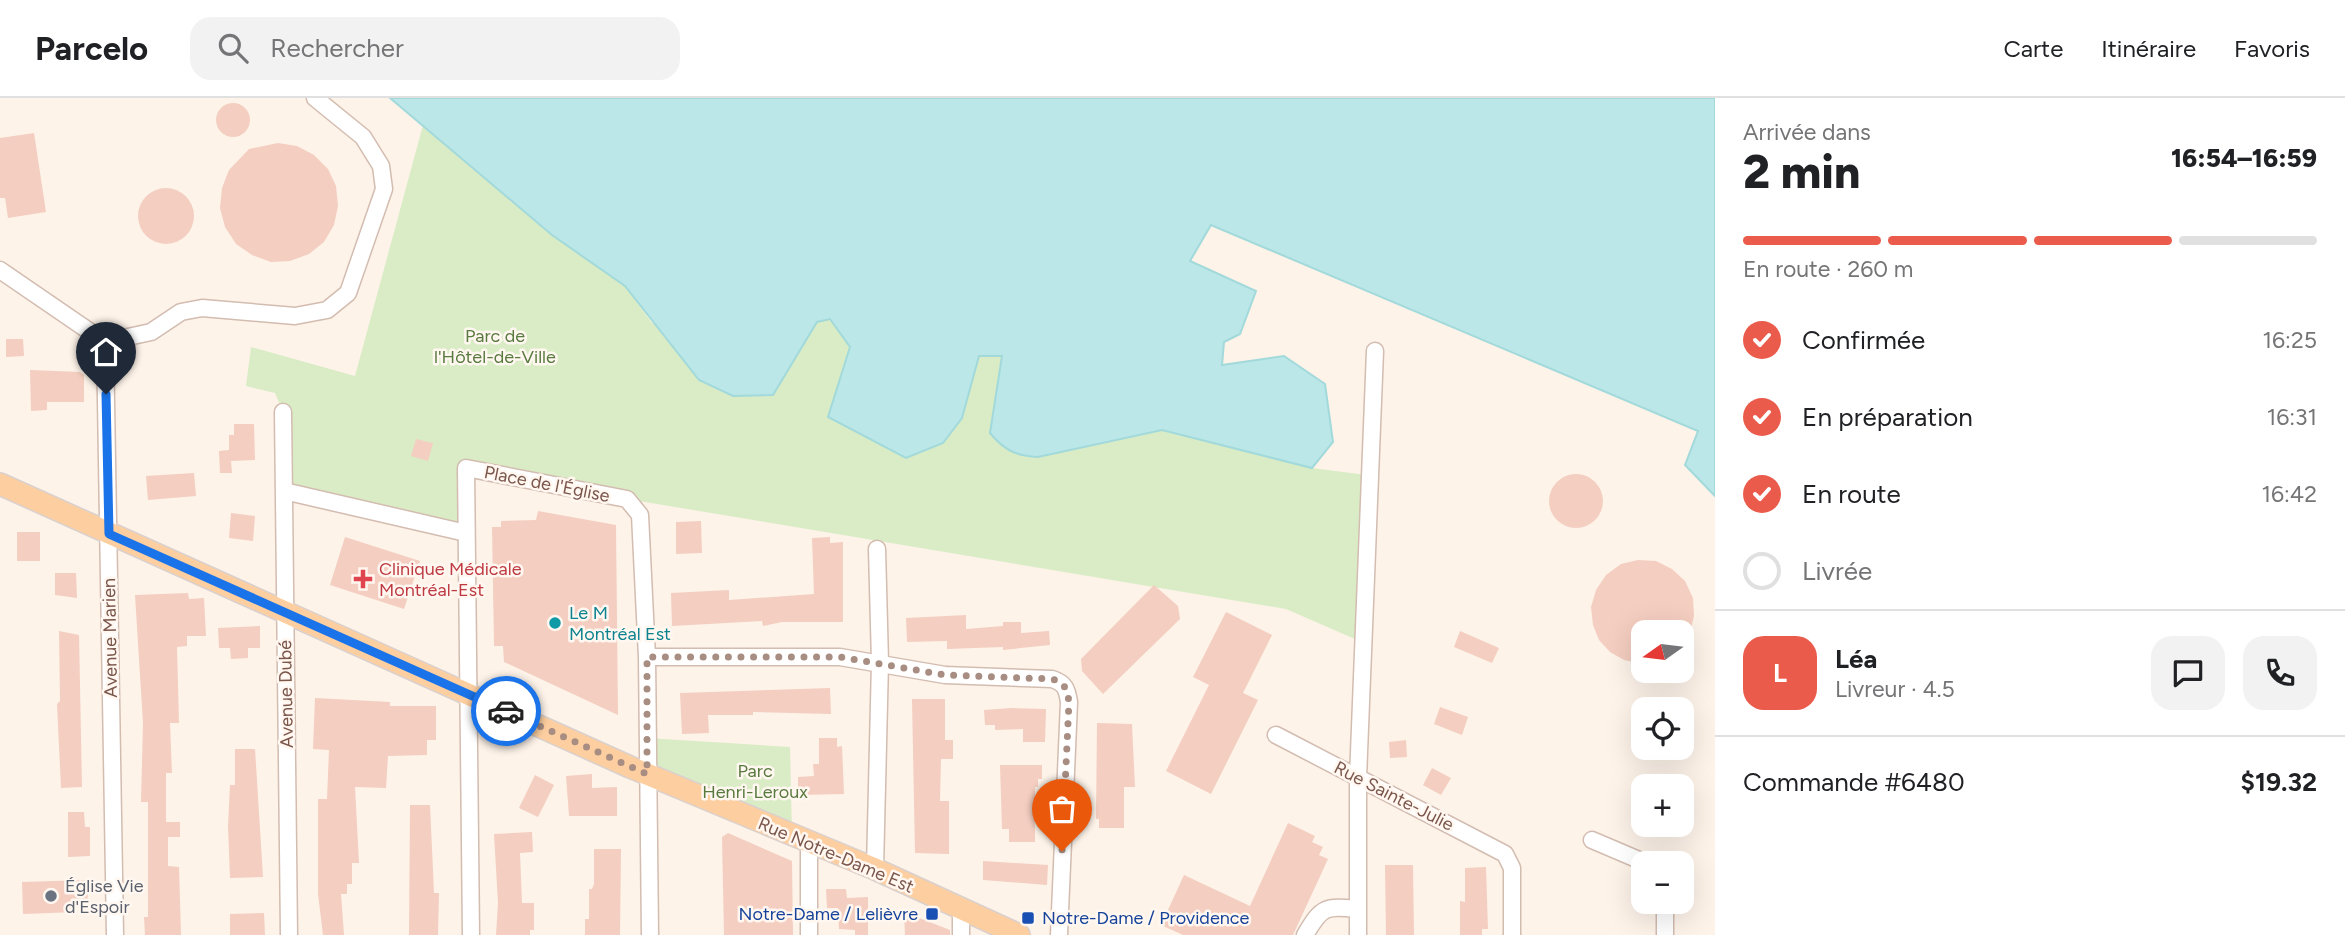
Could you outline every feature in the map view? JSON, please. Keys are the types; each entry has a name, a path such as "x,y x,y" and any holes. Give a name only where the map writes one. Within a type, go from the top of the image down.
{"main road":[{"name":"Rue Notre-Dame Est","path":"0,484 285,614 647,774 809,844 875,869 1019,935"}],"street":[{"path":"0,270 106,342 151,332 181,312 202,308 295,316 327,310 348,293 384,190 381,166 363,137 315,98"},
{"name":"Avenue Marien","path":"106,342 115,935"},
{"path":"1357,935 1358,778 1375,351"},
{"name":"Avenue Dubé","path":"283,412 289,935"},
{"name":"Place de l'Église","path":"466,533 466,468 627,499 640,516 647,657"},
{"path":"284,491 466,533 471,935"},
{"path":"875,869 880,662 877,549"},
{"path":"650,935 647,657 840,657 945,675 1052,679 1062,682 1068,690 1069,702 1059,935"},
{"name":"Rue Sainte-Julie","path":"1276,736 1498,850 1510,859 1512,935"},
{"path":"1592,840 1631,857"},
{"path":"809,844 809,935"},
{"path":"1306,935 1318,912 1330,907 1357,909"},
{"path":"961,910 961,935"},
{"path":"1665,914 1665,935"}],"green space":[{"name":"Parc de l'Hôtel-de-Ville","path":"423,125 552,235 625,286 652,323 773,395 817,322 830,319 850,347 828,417 962,418 979,355 1002,356 990,433 1039,457 1162,430 1312,468 1374,476 1364,643 1286,609 627,499 466,468 466,533 284,491 283,412 275,393 246,386 251,347 355,376"},
{"name":"Parc Henri-Leroux","path":"647,738 790,747 792,836 647,774"}],"water":[{"path":"390,98 1715,98 1715,496 1685,465 1698,431 1211,225 1190,261 1256,291 1240,334 1224,342 1222,365 1284,356 1325,384 1333,442 1312,468 1162,430 1038,457 1017,453 1000,444 990,433 1002,356 979,356 962,418 943,443 906,458 828,417 850,347 830,319 817,322 773,395 733,396 699,380 625,286 552,235"}],"building":[{"path":"233,103 245,108 250,120 245,132 233,137 221,132 216,120 221,108"},
{"path":"34,133 46,212 8,218 5,198 0,198 0,138"},
{"path":"278,143 297,146 314,155 328,169 336,186 338,206 334,225 324,242 309,254 290,261 271,262 252,255 236,244 225,227 220,208 222,188 229,170 249,149"},
{"path":"166,188 181,193 189,201 194,216 189,231 181,239 166,244 151,239 143,231 138,216 143,201 151,193"},
{"path":"6,339 23,339 24,356 6,357"},
{"path":"30,370 80,372 84,375 84,402 47,402 47,410 31,411"},
{"path":"234,424 254,424 255,460 231,461 232,473 220,473 219,451 229,450 229,435 234,435"},
{"path":"416,439 433,443 428,461 411,456"},
{"path":"194,473 196,496 148,500 146,476"},
{"path":"1576,474 1595,482 1603,501 1595,520 1576,528 1557,520 1549,501 1557,482"},
{"name":"Le M Montréal Est","path":"538,511 616,525 618,715 504,662 503,646 494,646 492,527 501,527 501,521 536,520"},
{"path":"231,513 255,516 253,541 229,538"},
{"path":"701,521 702,553 676,554 676,522"},
{"path":"17,532 40,532 40,561 17,561"},
{"path":"345,537 420,561 404,609 330,585"},
{"path":"830,537 830,543 843,542 843,622 782,622 763,626 762,621 672,626 671,593 729,590 729,600 814,594 812,538"},
{"path":"1638,560 1656,561 1672,569 1685,581 1693,598 1693,620 1631,620 1631,661 1610,652 1599,640 1593,625 1591,607 1596,590 1606,575 1621,564"},
{"path":"55,573 76,573 77,598 55,595"},
{"path":"1154,585 1178,606 1180,619 1103,694 1082,671 1081,659"},
{"path":"188,593 189,599 204,598 206,636 187,636 187,646 177,647 179,723 170,723 172,773 166,773 166,822 180,822 180,837 168,837 168,866 179,867 181,935 145,935 144,917 148,917 148,802 141,802 143,723 135,595"},
{"path":"1226,612 1272,635 1243,693 1258,700 1211,794 1166,771 1209,685 1193,677"},
{"path":"966,615 966,629 1003,626 1003,622 1021,622 1021,633 1049,631 1050,645 1003,650 1003,647 947,649 947,641 907,642 906,618"},
{"path":"260,626 260,648 248,648 248,658 231,659 230,648 219,648 218,628"},
{"path":"59,631 79,635 82,787 61,788 57,704 60,701"},
{"path":"1460,631 1499,648 1492,663 1454,647"},
{"path":"830,688 831,714 753,712 753,715 708,715 709,733 682,734 680,693"},
{"path":"315,698 390,702 390,706 436,706 436,740 427,740 427,755 388,756 386,788 355,787 359,863 352,863 352,884 347,884 347,894 341,894 344,935 323,935 318,894 318,799 327,799 329,750 313,749"},
{"path":"912,699 945,699 945,740 953,740 953,759 941,759 940,801 949,801 949,854 915,853"},
{"path":"1440,707 1468,717 1462,735 1434,724"},
{"path":"1046,709 1045,742 1023,742 1023,729 995,730 995,725 985,725 984,710"},
{"path":"1097,723 1132,724 1135,787 1124,787 1124,828 1099,828 1099,819 1096,819"},
{"path":"819,738 837,738 837,747 842,746 844,794 798,795 798,777 814,776 813,764 819,764"},
{"path":"1406,740 1407,757 1390,758 1389,742"},
{"path":"235,749 255,749 263,877 230,878 228,826 230,785 235,785"},
{"path":"1000,765 1042,765 1042,779 1038,779 1038,787 1035,787 1035,842 1009,842 1009,829 1002,829"},
{"path":"1432,768 1451,778 1441,795 1423,785"},
{"path":"592,774 592,788 617,787 617,816 569,816 566,776"},
{"path":"535,775 554,785 538,817 519,808"},
{"path":"410,805 430,805 434,893 439,893 438,935 409,935"},
{"path":"68,812 84,812 85,827 90,827 90,856 68,857"},
{"path":"1288,823 1315,836 1312,842 1323,847 1319,855 1328,859 1293,935 1183,935 1161,925 1184,875 1250,906"},
{"path":"532,832 533,852 520,853 522,903 534,903 534,930 530,930 530,935 496,935 498,903 494,834"},
{"path":"728,833 792,861 793,935 724,935 722,837"},
{"path":"594,849 621,849 620,935 585,935 585,919 589,919 589,889 592,889 594,884"},
{"path":"983,861 1048,865 1047,885 983,880"},
{"path":"1385,865 1413,865 1414,935 1386,935"},
{"path":"1486,867 1488,929 1482,929 1482,935 1460,935 1460,901 1465,902 1465,868"},
{"path":"87,880 88,903 76,903 76,912 23,914 22,882"},
{"path":"826,889 846,889 847,898 868,897 868,935 855,935 855,930 839,929 838,908 827,908"},
{"path":"904,912 950,930 950,935 905,935"},
{"path":"264,913 265,935 230,935 230,914"}],"way so far":[{"path":"506,711 647,774 647,657 840,657 945,675 1052,679 1062,682 1068,690 1069,702 1062,851"}],"place":[{"name":"Clinique Médicale Montréal-Est","path":"363,579"},
{"name":"Le M Montréal Est","path":"555,623"},
{"name":"Église Vie d'Espoir","path":"51,896"},
{"name":"Notre-Dame / Lelièvre","path":"932,914"},
{"name":"Notre-Dame / Providence","path":"1028,918"}],"route":[{"path":"106,394 109,534 506,711"}]}
